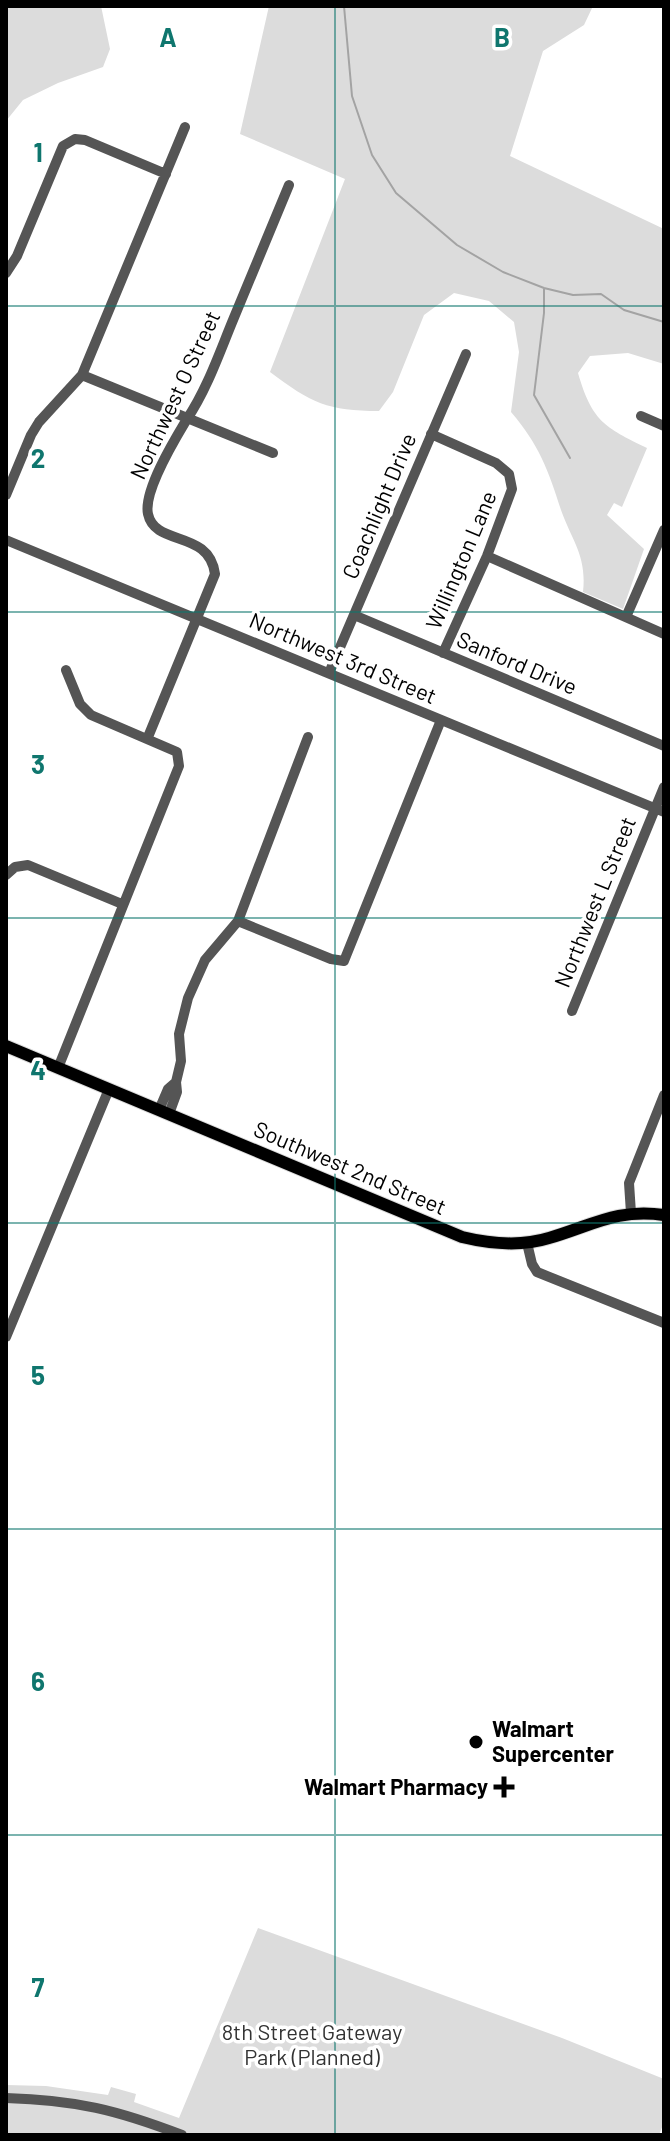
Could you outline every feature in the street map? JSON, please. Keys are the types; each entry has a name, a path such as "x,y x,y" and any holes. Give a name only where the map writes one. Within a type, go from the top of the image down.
{"main road":[{"name":"Southwest 2nd Street","path":"6,1046 462,1237 484,1242 527,1243 602,1218 631,1213 664,1215"}],"street":[{"path":"7,488 39,422 82,375 185,127"},
{"path":"6,273 17,256 63,146 75,139 85,140 166,174"},
{"name":"Northwest O Street","path":"148,737 215,574 206,550 157,529 148,516 148,501 165,460 207,383 289,185"},
{"name":"Coachlight Drive","path":"329,673 466,354"},
{"path":"82,375 273,453"},
{"path":"641,416 664,426"},
{"name":"Willington Lane","path":"431,434 496,463 509,474 512,489 487,556 443,653"},
{"path":"626,617 664,530"},
{"name":"Northwest 3rd Street","path":"6,540 660,810"},
{"path":"487,556 664,634"},
{"name":"Sanford Drive","path":"354,615 664,746"},
{"path":"58,1068 179,766 177,752 91,715 80,704 66,670"},
{"path":"238,921 331,959 344,961 441,720"},
{"path":"164,1112 177,1092 181,1018 188,998 205,960 238,921 308,737"},
{"name":"Northwest L Street","path":"572,1011 660,810 664,787"},
{"path":"6,875 15,867 28,865 122,904"},
{"path":"6,1337 109,1089"},
{"path":"631,1213 629,1183 664,1095"},
{"path":"652,1123 664,1128"},
{"path":"527,1243 537,1272 664,1323"},
{"path":"6,2098 51,2099 107,2108 182,2135"}],"green space":[{"path":"6,6 101,6 110,49 103,67 23,100 6,121"},
{"path":"269,6 593,6 584,25 543,51 510,156 664,229 664,364 628,353 590,356 578,373 589,402 602,421 647,448 622,507 614,503 607,515 644,549 623,609 583,592 581,558 547,470 529,435 511,412 519,352 514,322 489,301 454,293 424,315 393,392 379,411 346,409 321,403 270,372 345,179 240,134"},
{"name":"8th Street Gateway Park (Planned)","path":"258,1928 562,2038 664,2079 664,2122 659,2135 6,2135 6,2085 46,2086 108,2095 111,2087 136,2094 134,2102 179,2118"}],"waterway":[{"path":"344,6 352,96 372,155 396,193 457,245 503,272 544,288 573,295 601,294 624,310 664,322"},
{"path":"544,289 534,395 570,458"}],"place":[{"name":"Walmart Supercenter","path":"476,1742"},
{"name":"Walmart Pharmacy","path":"504,1787"}]}
